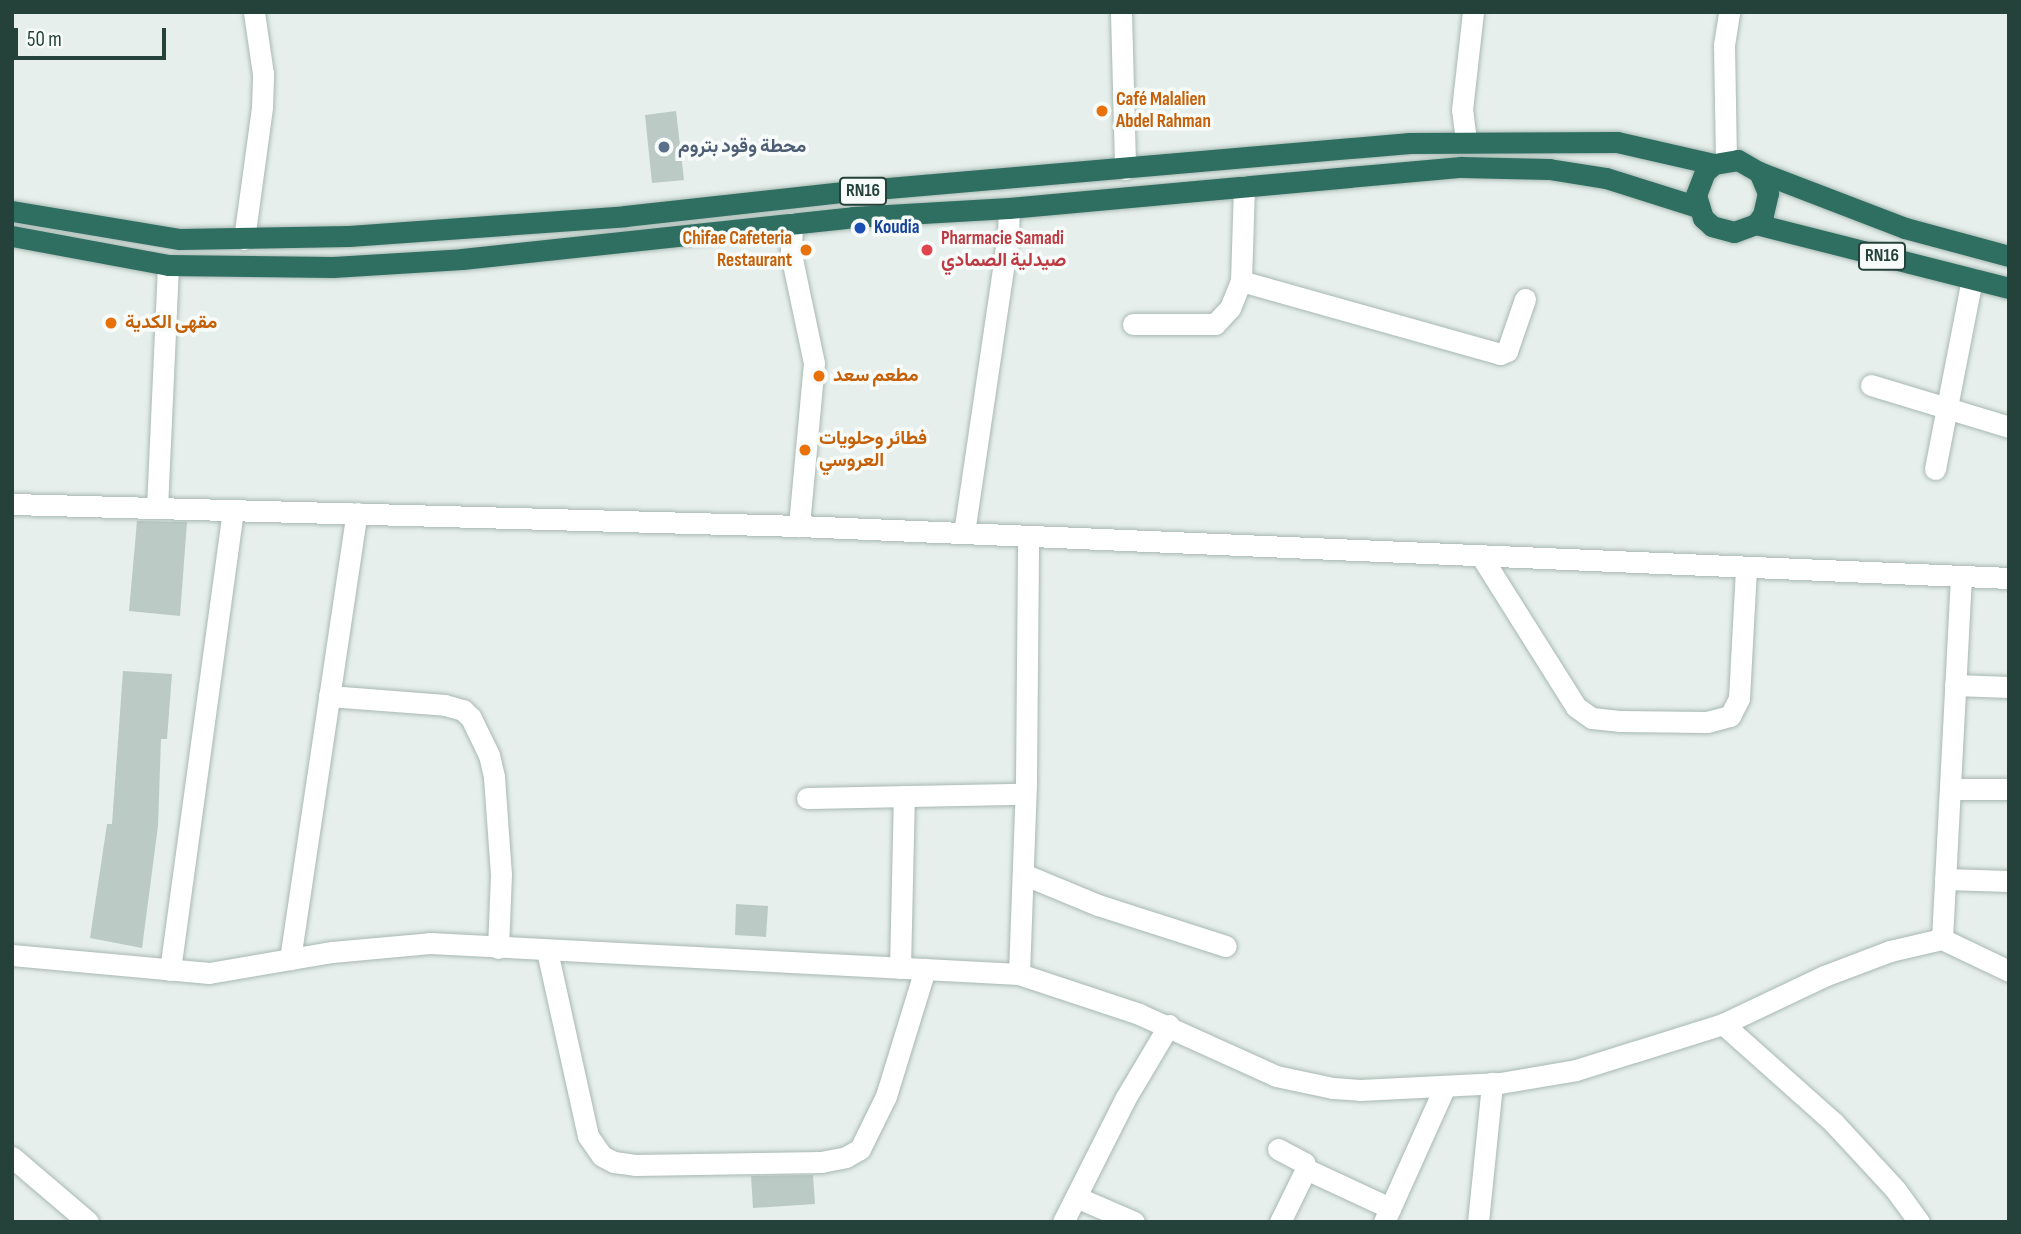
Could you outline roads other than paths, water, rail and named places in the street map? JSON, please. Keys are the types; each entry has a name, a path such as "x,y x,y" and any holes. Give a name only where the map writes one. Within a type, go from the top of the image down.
{"highway":[{"name":"RN16","path":"12,211 152,235 244,239 480,228 853,191 1410,143 1617,142 1720,162 1738,160 1759,172 1905,228 2009,256"},
{"path":"1698,207 1699,183 1720,162"},
{"name":"RN16","path":"12,236 168,265 333,267 462,259 792,223 1009,208 1388,172 1510,166 1606,178 1698,207 1703,218 1723,231 1734,232 1756,224 2009,288"},
{"path":"1756,224 1768,204 1769,193 1759,172"}],"street":[{"path":"244,239 262,107 263,74 254,12"},
{"path":"1121,12 1125,169"},
{"path":"1466,141 1462,110 1473,12"},
{"path":"1720,162 1724,45 1729,12"},
{"path":"1133,324 1215,324 1230,308 1241,281 1244,186"},
{"path":"964,533 1008,234 1009,208"},
{"path":"792,223 791,254 814,363 799,526"},
{"path":"157,508 168,265"},
{"path":"1935,469 1972,279"},
{"path":"1241,281 1500,354 1507,351 1525,299"},
{"path":"1871,385 2009,427"},
{"path":"12,504 799,526 1028,538 2009,578"},
{"path":"170,970 233,511"},
{"path":"290,959 357,513"},
{"path":"1019,974 1025,794 1028,538"},
{"path":"1481,556 1576,707 1592,718 1631,721 1707,722 1730,716 1739,698 1746,567"},
{"path":"1942,939 1961,577"},
{"path":"1955,685 2009,687"},
{"path":"329,696 444,705 463,710 471,718 489,755 494,777 501,874 498,948"},
{"path":"1950,789 2009,789"},
{"path":"807,798 1025,794"},
{"path":"900,968 904,796"},
{"path":"1023,874 1098,905 1226,947"},
{"path":"1945,879 2009,881"},
{"path":"12,955 170,970 224,972 290,959 403,943 1019,974 1101,999 1293,1081 1360,1090 1492,1083 1577,1070 1723,1024 1824,976 1890,951 1942,939 2009,971"},
{"path":"547,951 588,1136 602,1156 614,1162 635,1165 821,1162 846,1157 860,1149 886,1096 925,970"},
{"path":"1723,1024 1833,1122 1895,1189 1919,1222"},
{"path":"1063,1222 1125,1099 1168,1026"},
{"path":"1478,1222 1492,1083"},
{"path":"1278,1149 1387,1215 1445,1086"},
{"path":"12,1157 88,1222"},
{"path":"1280,1222 1307,1169"},
{"path":"1076,1197 1134,1222"}],"place":[{"name":"Café Malalien Abdel Rahman","path":"1102,111"},
{"name":"محطة وقود بتروم","path":"664,147"},
{"name":"Koudia","path":"860,228"},
{"name":"Chifae Cafeteria Restaurant","path":"806,250"},
{"name":"Pharmacie Samadi صيدلية الصمادي","path":"927,250"},
{"name":"مقهى الكدية","path":"111,323"},
{"name":"مطعم سعد","path":"819,376"},
{"name":"فطائر وحلويات العروسي","path":"805,450"}]}
